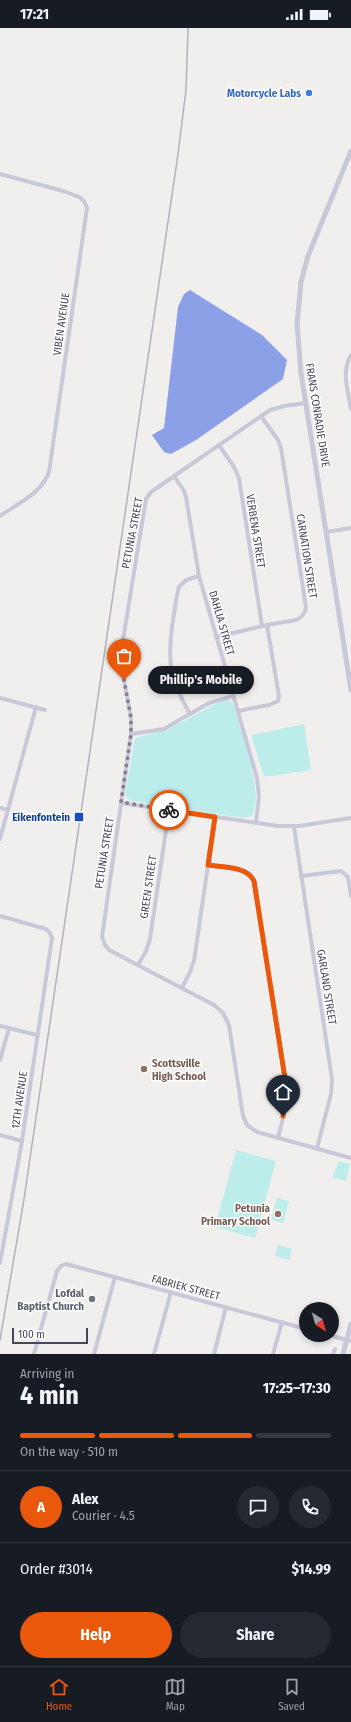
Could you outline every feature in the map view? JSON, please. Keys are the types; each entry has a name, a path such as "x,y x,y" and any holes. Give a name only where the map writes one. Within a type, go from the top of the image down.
{"street":[{"name":"FRANS CONRADIE DRIVE","path":"351,150 308,256 301,282 298,308 298,342 306,403 351,690"},
{"name":"VIBEN AVENUE","path":"0,174 63,191 79,197 84,201 87,208 49,472 39,489 0,516"},
{"path":"351,354 346,372 351,409"},
{"name":"PETUNIA STREET","path":"306,403 275,408 151,492 146,499 121,652 124,680 131,718 131,734 102,937 109,950 214,1005 226,1018 229,1025 244,1119 254,1130 351,1158"},
{"name":"CARNATION STREET","path":"216,637 300,618 305,612 306,607 281,448 278,440 262,416"},
{"name":"VERBENA STREET","path":"219,445 234,467 239,478 262,626"},
{"name":"DAHLIA STREET","path":"174,476 184,491 186,497 199,576 259,788 256,823"},
{"path":"326,532 351,528"},
{"path":"190,714 175,686 170,658 170,642 179,587 186,580 199,576"},
{"path":"238,711 269,705 278,701 279,696 267,625"},
{"path":"131,734 164,729 209,703 233,696"},
{"path":"0,698 45,710"},
{"path":"0,839 36,707"},
{"path":"121,802 278,826 294,827 351,818"},
{"path":"0,808 8,810"},
{"name":"GREEN STREET","path":"138,965 146,951 150,939 169,810"},
{"path":"182,988 194,960 215,817"},
{"name":"GARLAND STREET","path":"294,827 332,1079 331,1094 317,1148"},
{"path":"208,865 245,871 252,876 255,884 287,1091 286,1106 278,1138"},
{"path":"301,876 341,871 348,877 351,896"},
{"name":"12TH AVENUE","path":"0,916 46,929 52,938 22,1141 0,1263"},
{"path":"0,1026 37,1036"},
{"path":"0,1060 9,1028"},
{"path":"0,1135 22,1141"},
{"name":"FABRIEK STREET","path":"34,1354 57,1271 61,1266 69,1264 299,1327"},
{"path":"94,1354 115,1277"},
{"path":"154,1354 171,1292"},
{"path":"214,1354 226,1307"},
{"path":"273,1354 282,1322"},
{"path":"343,1354 349,1340 351,1324"},
{"path":"339,1338 349,1340"}],"shaded area":[{"path":"227,700 233,703 246,744 254,777 256,792 255,806 252,816 244,818 131,801 127,798 125,793 135,738 169,729 217,703"},
{"path":"304,724 311,770 264,777 251,735"},
{"path":"236,1150 276,1161 255,1238 215,1227"},
{"path":"339,1161 350,1164 346,1181 334,1178 333,1176"},
{"path":"277,1198 289,1201 283,1223 271,1220"},
{"path":"278,1245 292,1249 289,1260 275,1256"}],"water":[{"path":"190,290 262,335 287,360 283,379 196,440 171,454 164,452 152,435 164,428 178,307 184,294"}],"railway":[{"path":"0,1340 24,1199 178,154 186,90 188,28"}],"way so far":[{"path":"124,680 131,718 131,734 121,802 169,810"}],"place":[{"name":"Motorcycle Labs","path":"309,93"},
{"name":"Phillip's Mobile","path":"124,680"},
{"name":"Eikenfontein","path":"79,817"},
{"name":"Scottsville High School","path":"144,1069"},
{"name":"Petunia Primary School","path":"278,1214"},
{"name":"Lofdal Baptist Church","path":"92,1299"}],"route":[{"path":"169,810 215,817 208,865 248,872 254,881 287,1091 287,1101 283,1116"}]}
